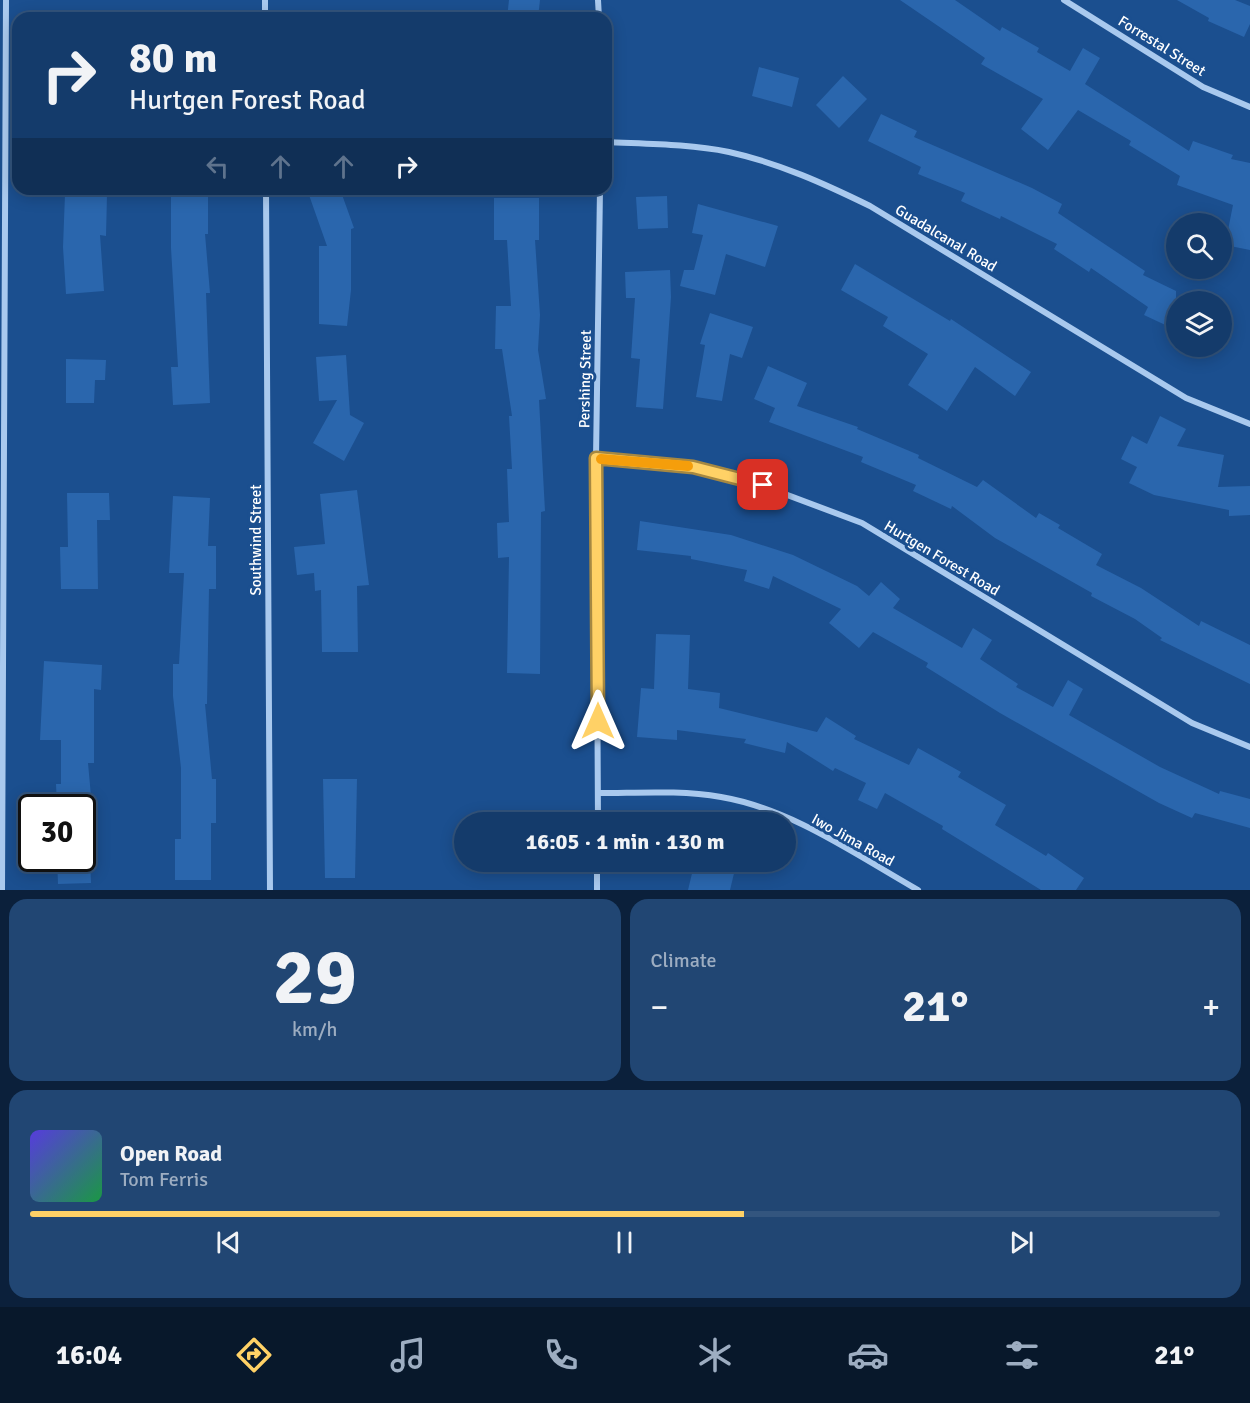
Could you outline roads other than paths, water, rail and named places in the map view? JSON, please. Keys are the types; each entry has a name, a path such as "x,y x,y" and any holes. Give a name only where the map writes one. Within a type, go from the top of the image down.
{"street":[{"path":"2,890 1,638 6,0"},
{"name":"Forrestal Street","path":"1064,0 1203,87 1250,107"},
{"name":"Guadalcanal Road","path":"612,142 674,145 729,152 784,167 829,186 870,206 1185,398 1250,424"},
{"name":"Southwind Street","path":"266,195 270,890"},
{"name":"Pershing Street","path":"598,812 596,458 600,195"},
{"name":"Hurtgen Forest Road","path":"596,458 693,467 742,478 862,523 1192,723 1250,747"},
{"name":"Iwo Jima Road","path":"598,793 680,792 723,797 777,813 918,890"},
{"path":"597,872 597,890"}]}
